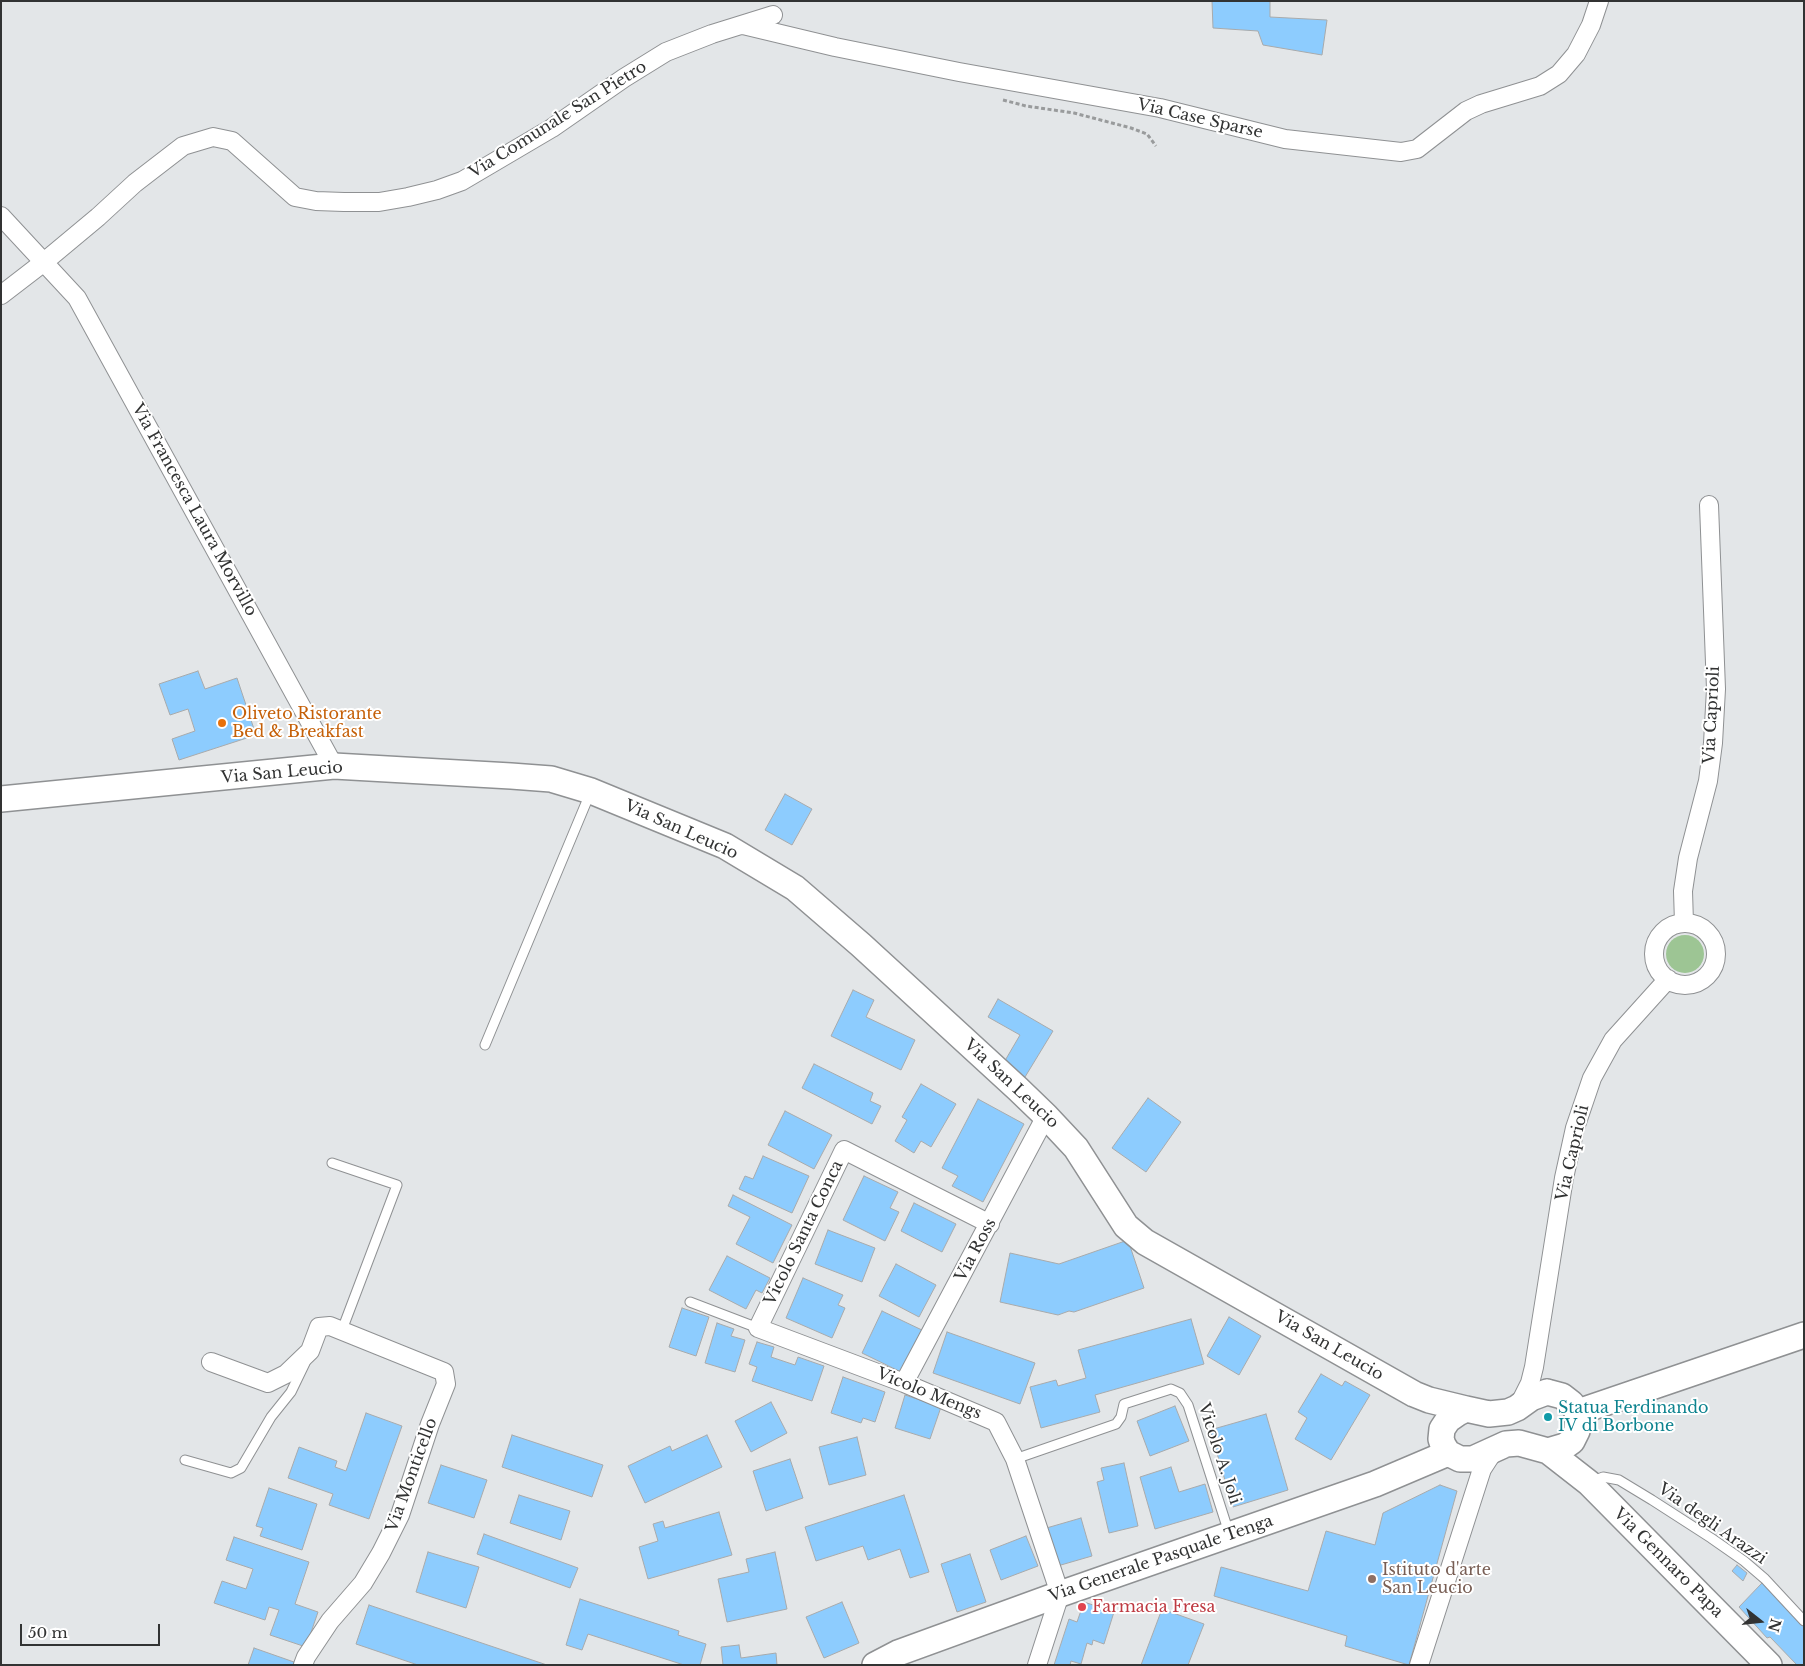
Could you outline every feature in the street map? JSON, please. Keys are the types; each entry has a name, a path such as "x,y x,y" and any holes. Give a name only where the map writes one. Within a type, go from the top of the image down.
{"street":[{"name":"Via Case Sparse","path":"742,25 844,49 942,69 1160,108 1285,139 1401,152 1417,149 1466,111 1481,104 1540,86 1559,74 1576,54 1591,25 1599,1"},
{"name":"Via Comunale San Pietro","path":"1,294 44,262 135,183 184,146 213,137 232,141 295,197 316,201 379,202 408,197 437,190 462,181 552,128 624,78 666,52 773,15"},
{"path":"1,216 44,262"},
{"name":"Via Francesca Laura Morvillo","path":"44,262 77,298 334,766"},
{"name":"Via Caprioli","path":"1684,923 1683,891 1688,858 1708,781 1713,743 1716,689 1709,505"},
{"name":"Via San Leucio","path":"1,800 334,766 551,779 591,791 725,846 795,888 861,945 1046,1116 1076,1148 1126,1226 1145,1242 1414,1394 1429,1400 1490,1414 1508,1412 1532,1398 1548,1392"},
{"path":"1684,923 1702,928 1709,934 1716,950 1716,959 1708,974 1693,984 1676,983 1668,979 1661,972 1655,955 1656,945 1666,930 1674,925 1684,923"},
{"name":"Via Caprioli","path":"1517,1408 1530,1383 1537,1352 1564,1178 1575,1128 1592,1078 1613,1040 1668,979"},
{"name":"Via Ross","path":"904,1383 1046,1116"},
{"name":"Vicolo Santa Conca","path":"758,1328 844,1150 990,1224"},
{"name":"Via Monticello","path":"212,1362 268,1383 286,1374 310,1351 319,1327 330,1326 444,1372 446,1384 430,1424 400,1515 363,1583 330,1621 306,1657 304,1665"},
{"name":"Vicolo Mengs","path":"758,1328 904,1383 996,1422 1016,1459 1060,1594"},
{"path":"1577,1422 1804,1334"},
{"name":"Via Caprioli","path":"1537,1352 1539,1371 1548,1392"},
{"path":"1450,1447 1473,1459 1506,1444 1519,1443 1548,1451 1565,1446 1572,1441 1577,1422 1571,1403 1562,1396 1548,1392"},
{"name":"Via San Leucio","path":"1414,1394 1434,1416 1450,1447"},
{"path":"1466,1409 1448,1420 1450,1447 1468,1477 1470,1488 1467,1515"},
{"name":"Via Gennaro Papa","path":"1577,1422 1582,1458 1589,1483"},
{"name":"Via Generale Pasquale Tenga","path":"875,1665 898,1653 1060,1594 1375,1484 1450,1447"},
{"path":"1420,1665 1482,1470 1497,1447"},
{"name":"Via Gennaro Papa","path":"1548,1451 1589,1483 1769,1665"},
{"path":"1037,1665 1060,1594"}],"lane":[{"path":"485,1045 591,791"},
{"path":"332,1163 398,1185 342,1330"},
{"name":"Vicolo Mengs","path":"690,1302 758,1328"},
{"name":"Via Monticello","path":"185,1460 231,1473 241,1468 271,1416 291,1392 310,1351"},
{"name":"Vicolo A. Joli","path":"1016,1459 1116,1424 1121,1417 1124,1404 1171,1389 1180,1392 1188,1404 1230,1534"},
{"name":"Via degli Arazzi","path":"1589,1483 1603,1477 1618,1480 1652,1500 1744,1561 1765,1579 1804,1621"}],"green space":[{"path":"1685,935 1698,941 1704,954 1698,967 1685,973 1672,967 1666,954 1672,941"}],"building":[{"path":"1212,1 1270,1 1270,17 1327,20 1322,55 1263,45 1258,31 1213,28"},
{"name":"Oliveto Ristorante Bed & Breakfast","path":"198,671 205,689 237,678 256,735 179,760 172,739 195,731 188,709 170,715 159,684"},
{"path":"785,794 812,809 792,845 765,830"},
{"path":"853,990 874,1000 866,1017 915,1040 901,1070 831,1036"},
{"path":"998,999 1053,1031 1025,1077 1003,1064 1020,1035 988,1017"},
{"path":"814,1064 873,1093 870,1101 881,1106 872,1124 802,1088"},
{"path":"921,1084 956,1104 931,1147 921,1141 914,1153 895,1141 907,1120 902,1117"},
{"path":"1148,1098 1181,1122 1146,1172 1112,1148"},
{"path":"978,1099 1024,1124 983,1202 952,1186 958,1176 942,1168"},
{"path":"785,1111 832,1135 814,1169 768,1145"},
{"path":"763,1156 809,1176 792,1213 739,1189 745,1176 753,1179"},
{"path":"864,1176 898,1192 890,1208 899,1212 885,1241 843,1220"},
{"path":"733,1195 792,1225 773,1263 736,1244 750,1217 728,1206"},
{"path":"914,1203 956,1224 942,1252 901,1231"},
{"path":"828,1230 875,1248 862,1282 815,1264"},
{"path":"1128,1240 1144,1288 1074,1312 1069,1311 1058,1315 1000,1302 1010,1253 1059,1264"},
{"path":"727,1256 770,1278 762,1293 756,1290 746,1309 709,1290"},
{"path":"896,1264 936,1285 919,1317 879,1296"},
{"path":"803,1278 843,1295 838,1305 845,1308 832,1338 786,1318"},
{"path":"682,1308 709,1317 696,1356 669,1347"},
{"path":"882,1311 924,1331 903,1373 862,1353"},
{"path":"1229,1317 1261,1336 1239,1375 1207,1356"},
{"path":"1191,1319 1204,1364 1095,1395 1100,1412 1041,1428 1030,1387 1056,1380 1058,1386 1086,1378 1078,1350"},
{"path":"717,1323 734,1329 731,1336 745,1340 735,1372 705,1363"},
{"path":"947,1332 1035,1363 1020,1404 933,1373"},
{"path":"757,1342 774,1347 771,1357 795,1365 798,1357 824,1366 812,1401 752,1381 757,1367 749,1364"},
{"path":"1321,1374 1342,1386 1345,1381 1370,1395 1331,1460 1295,1439 1307,1418 1298,1412"},
{"path":"843,1377 885,1392 875,1422 863,1418 861,1423 831,1413"},
{"path":"905,1395 941,1407 930,1439 895,1428"},
{"path":"771,1402 787,1433 751,1452 735,1421"},
{"path":"1175,1406 1189,1441 1150,1456 1137,1421"},
{"path":"366,1413 402,1426 369,1519 329,1505 333,1494 288,1478 299,1447 337,1461 335,1467 346,1471"},
{"path":"1266,1414 1288,1490 1233,1507 1210,1430"},
{"path":"512,1435 603,1465 592,1497 502,1467"},
{"path":"707,1435 722,1467 645,1503 628,1466 670,1446 672,1451"},
{"path":"857,1437 866,1475 829,1485 819,1447"},
{"path":"790,1459 803,1498 766,1511 753,1471"},
{"path":"1124,1463 1138,1526 1109,1533 1097,1482 1104,1480 1101,1468"},
{"path":"441,1465 487,1480 474,1518 428,1503"},
{"path":"1171,1467 1179,1492 1205,1484 1213,1512 1155,1529 1140,1477"},
{"name":"Istituto d'arte San Leucio","path":"1440,1485 1457,1491 1409,1665 1345,1646 1347,1636 1214,1596 1221,1567 1308,1591 1326,1531 1375,1545 1383,1513"},
{"path":"269,1488 317,1504 302,1550 260,1536 263,1528 256,1526"},
{"path":"519,1495 570,1511 561,1540 510,1523"},
{"path":"904,1495 929,1572 910,1578 900,1549 868,1560 863,1546 816,1561 805,1527"},
{"path":"719,1512 732,1555 648,1579 639,1547 658,1541 653,1524 663,1521 665,1528"},
{"path":"1081,1518 1092,1556 1054,1567 1043,1529"},
{"path":"484,1534 578,1568 570,1588 477,1554"},
{"path":"1026,1536 1038,1566 1001,1580 990,1550"},
{"path":"234,1537 309,1562 295,1604 318,1612 306,1647 270,1635 279,1610 269,1607 265,1620 214,1603 222,1581 246,1589 253,1569 226,1560"},
{"path":"428,1552 479,1567 466,1608 416,1592"},
{"path":"775,1552 787,1609 727,1622 718,1579 749,1572 746,1559"},
{"path":"970,1554 986,1602 957,1612 941,1564"},
{"path":"1737,1565 1747,1573 1743,1581 1732,1571"},
{"path":"1762,1583 1771,1590 1804,1627 1804,1665 1797,1665 1770,1637 1767,1638 1739,1607"},
{"path":"580,1599 679,1631 678,1635 706,1644 700,1665 684,1665 588,1634 582,1650 566,1645"},
{"path":"842,1602 859,1643 824,1658 806,1617"},
{"path":"1084,1602 1114,1612 1104,1644 1093,1640 1092,1645 1087,1643 1081,1664 1071,1661 1070,1665 1054,1665 1069,1619 1077,1622"},
{"path":"369,1605 547,1665 418,1665 356,1644"},
{"path":"1162,1609 1204,1624 1188,1665 1141,1665"},
{"path":"739,1645 741,1658 776,1653 777,1665 723,1665 721,1647"},
{"path":"254,1648 294,1662 294,1665 248,1665"}],"place":[{"name":"Oliveto Ristorante Bed & Breakfast","path":"222,723"},
{"name":"Statua Ferdinando IV di Borbone","path":"1548,1417"},
{"name":"Istituto d'arte San Leucio","path":"1372,1579"},
{"name":"Farmacia Fresa","path":"1082,1607"}]}
